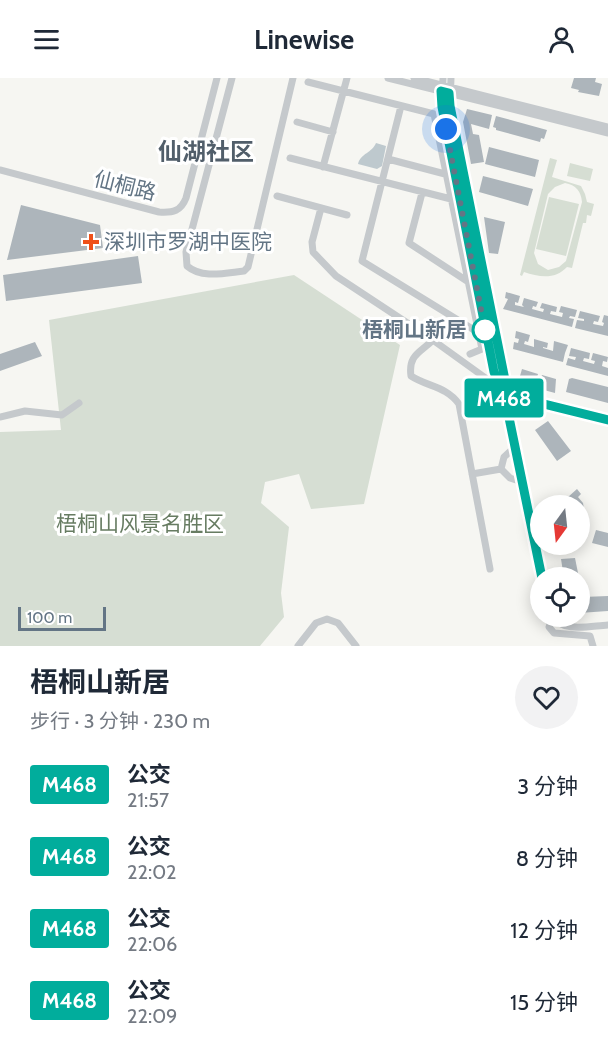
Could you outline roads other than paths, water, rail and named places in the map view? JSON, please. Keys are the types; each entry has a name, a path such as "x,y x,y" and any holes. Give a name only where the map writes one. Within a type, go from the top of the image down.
{"street":[{"name":"仙桐路","path":"0,170 159,212 174,212 183,206 186,198 217,78"},
{"path":"232,78 186,252 187,266 203,274 244,271 248,267 293,78"},
{"path":"324,167 347,78"},
{"path":"388,78 445,87 608,127"},
{"path":"414,78 608,133"},
{"path":"451,78 445,87 442,107 494,372 506,403 540,567"},
{"path":"308,82 434,114 482,349 470,354"},
{"path":"445,87 508,395 608,420"},
{"path":"401,106 362,261 478,333"},
{"path":"297,122 333,132"},
{"path":"290,158 451,200"},
{"path":"388,159 445,174"},
{"path":"422,193 409,243 467,281"},
{"path":"278,196 347,215"},
{"path":"321,208 312,242 313,252 336,276 433,340 500,389"},
{"path":"433,340 413,356 410,367 411,376 422,383 437,386 452,394 459,404 490,569"},
{"path":"0,417 25,411 62,415 79,403"},
{"path":"501,469 504,458 515,447"},
{"path":"472,474 501,469"},
{"path":"501,469 510,478 522,482"},
{"path":"298,646 316,623 327,619 338,623 356,646"},
{"path":"590,626 608,625"},
{"path":"549,627 554,633 590,636 593,646"}],"place":[{"name":"深圳市罗湖中医院","path":"91,242"},
{"name":"梧桐山新居","path":"485,330"}],"district":[{"name":"仙湖社区","path":"206,152"}],"park label":[{"name":"梧桐山风景名胜区","path":"140,524"}]}
